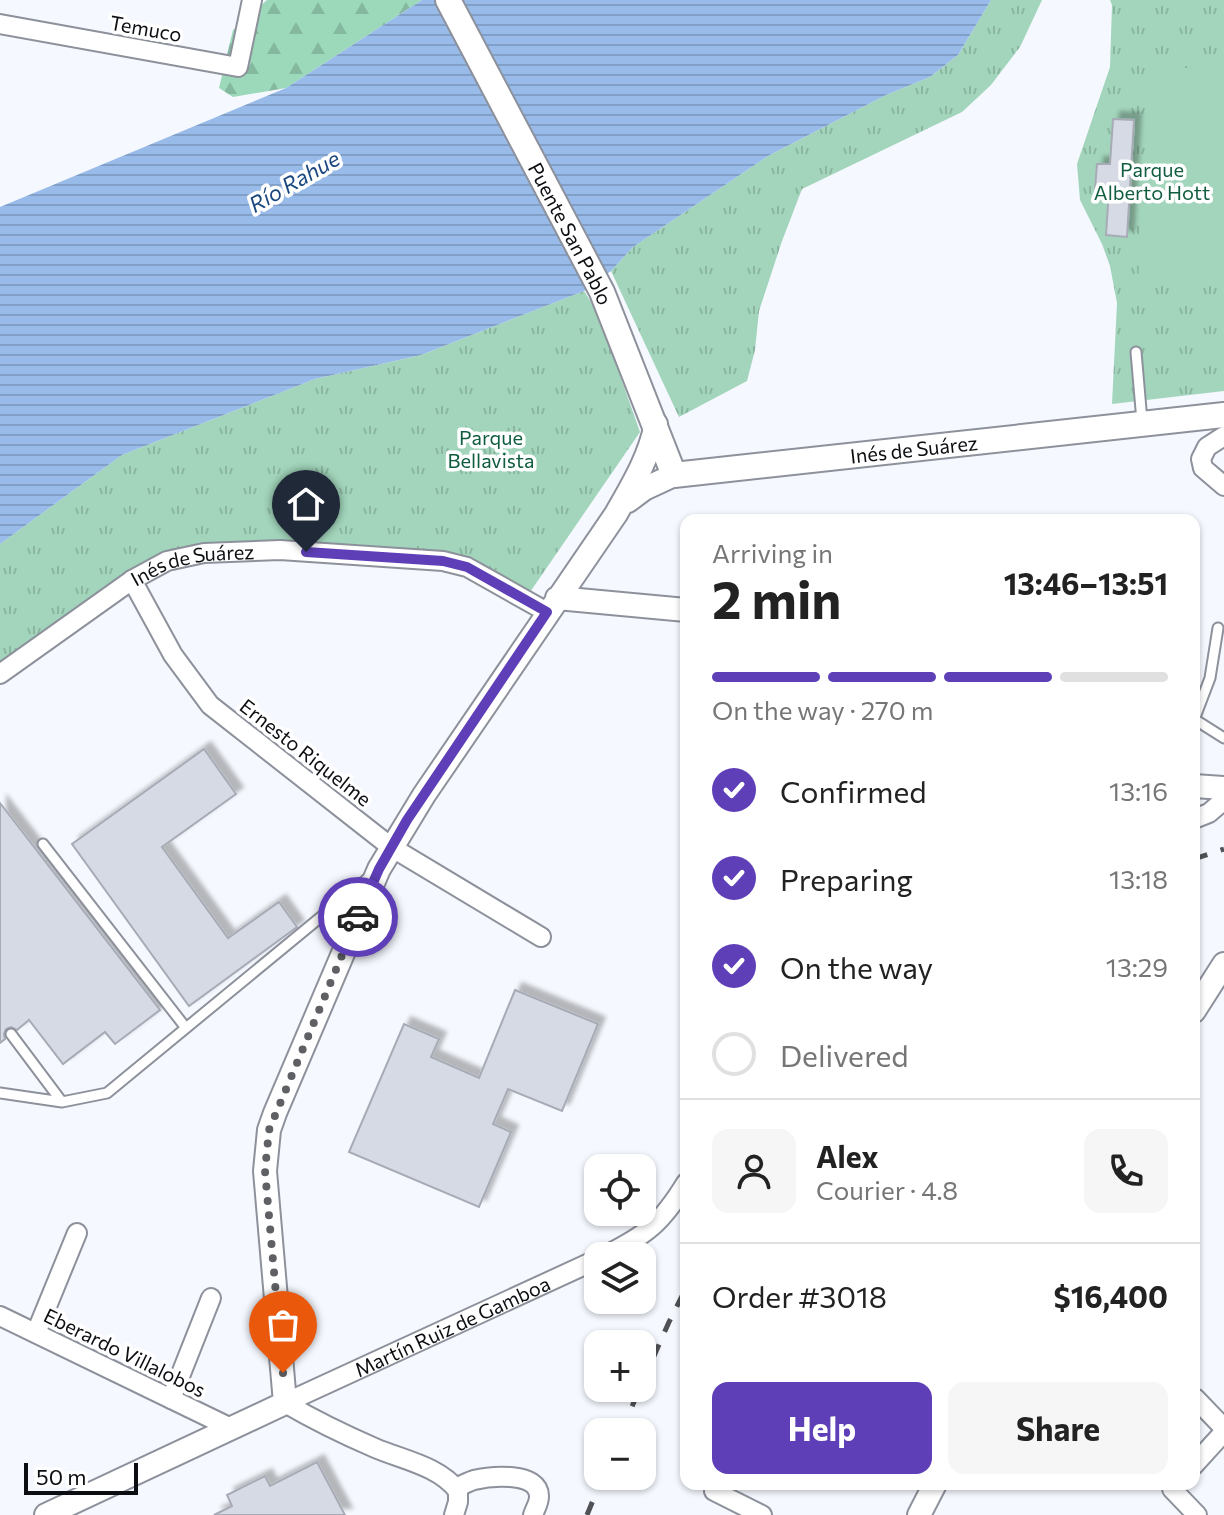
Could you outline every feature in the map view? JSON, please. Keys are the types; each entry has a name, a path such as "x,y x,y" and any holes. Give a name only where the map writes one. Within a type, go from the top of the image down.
{"main road":[{"name":"Puente San Pablo","path":"448,0 602,292 674,475"},
{"name":"Inés de Suárez","path":"674,475 1224,415"}],"street":[{"name":"Temuco","path":"0,24 238,67 252,0"},
{"path":"454,1515 459,1496 456,1488 426,1467 358,1441 285,1403 265,1171 269,1130 391,847 415,807 616,514 642,469 656,424"},
{"path":"1224,436 1207,447 1201,459 1203,468 1224,486"},
{"name":"Inés de Suárez","path":"616,514 644,489 674,475"},
{"name":"Inés de Suárez","path":"0,674 132,580 167,561 204,553 280,550 443,561 467,567 552,605"},
{"name":"Ernesto Riquelme","path":"132,580 173,655 210,705 391,847 541,937"},
{"path":"552,605 680,610"},
{"path":"1200,786 1224,788"},
{"path":"1200,817 1224,800"},
{"path":"1200,1002 1224,964"},
{"path":"630,1242 664,1217 680,1192"},
{"path":"36,1333 77,1233"},
{"name":"Martín Ruiz de Gamboa","path":"46,1515 584,1265"},
{"path":"171,1399 211,1298"},
{"name":"Eberardo Villalobos","path":"0,1316 231,1428"},
{"path":"1200,1404 1224,1430 1200,1458"},
{"path":"456,1488 489,1478 529,1480 536,1486 539,1496 533,1515"},
{"path":"919,1515 932,1490"},
{"path":"1177,1490 1197,1515"},
{"path":"714,1491 762,1515"}],"lane":[{"path":"1136,352 1142,424"},
{"path":"1200,704 1210,678 1218,628"},
{"path":"1200,724 1224,738"},
{"path":"43,844 186,1028"},
{"path":"0,1093 62,1102 107,1093 379,869"},
{"path":"11,1034 62,1102"}],"green space":[{"path":"267,0 422,0 286,88 233,97 219,88 233,30"},
{"path":"991,0 1042,0 1020,47 991,85 962,112 802,189 759,311 755,350 747,381 679,417 611,271 633,247 768,156 886,95 930,77 958,55"},
{"name":"Parque Alberto Hott","path":"1110,0 1224,0 1224,391 1112,404 1117,303 1110,266 1080,200 1077,164 1110,67"},
{"path":"1150,66 1224,70 1224,287 1138,282"},
{"name":"Parque Bellavista","path":"584,291 598,313 640,432 528,595 464,558 200,549 0,669 0,544 122,455 315,379 421,355"}],"water":[{"name":"Río Rahue","path":"422,0 991,0 958,55 930,77 886,95 768,156 633,247 611,271 584,291 421,355 315,379 122,455 0,544 0,207 286,88"}],"building":[{"path":"1113,119 1134,120 1127,237 1106,235 1109,190 1095,189 1097,164 1110,164"},
{"path":"204,749 236,794 162,847 228,938 279,902 297,927 189,1006 72,844"},
{"path":"0,803 160,1010 115,1044 105,1032 63,1064 29,1020 17,1030 11,1027 6,1029 5,1039 0,1043"},
{"path":"515,990 598,1024 562,1111 508,1089 493,1124 511,1132 479,1207 349,1152 404,1024 439,1039 431,1057 479,1078"},
{"path":"317,1462 345,1515 214,1515 232,1506 227,1495 265,1476 270,1486"}],"railway":[{"path":"1200,857 1224,849"},
{"path":"656,1351 680,1300"},
{"path":"627,1418 634,1402"},
{"path":"587,1515 597,1490"}],"way so far":[{"path":"283,1373 265,1171 269,1130 358,917"}],"route":[{"path":"306,552 443,561 467,567 547,612 407,820 379,869 358,917"}]}
